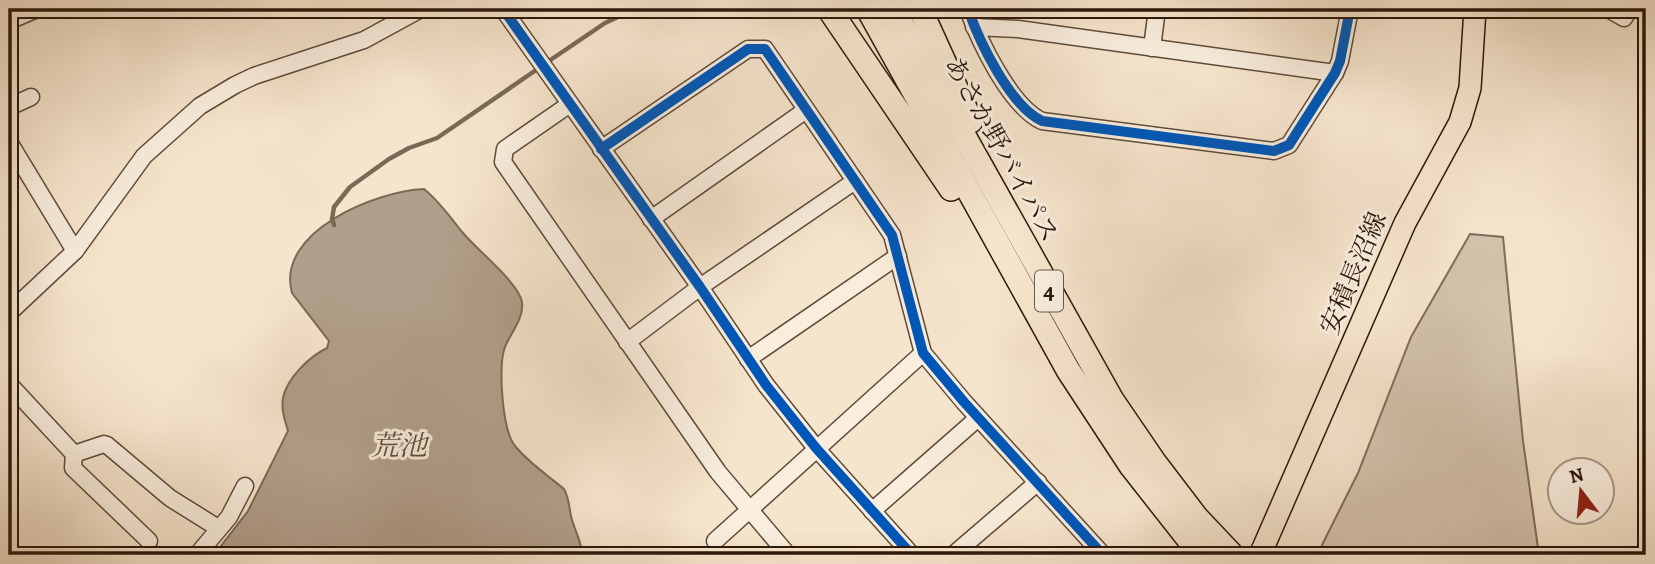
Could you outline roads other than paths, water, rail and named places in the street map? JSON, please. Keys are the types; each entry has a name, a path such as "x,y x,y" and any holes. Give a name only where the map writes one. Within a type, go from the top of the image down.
{"highway":[{"path":"829,9 947,183 997,263 1023,291"},
{"name":"あさか野バイパス","path":"867,9 1023,291 1094,412 1131,466 1201,555"},
{"name":"あさか野バイパス","path":"893,9 1054,301 1112,400 1155,463 1198,518 1232,555"},
{"path":"920,9 981,143 1033,239 1054,301"}],"main road":[{"name":"安積長沼線","path":"1261,555 1405,223 1460,122 1470,88 1475,9"}],"street":[{"path":"9,21 37,9"},
{"path":"9,313 75,251 144,156 207,101 254,76 364,40 421,9"},
{"path":"503,9 766,385 816,448 912,555"},
{"path":"968,9 996,68 1017,99 1042,121 1278,151 1289,145 1335,73 1340,61 1350,9"},
{"path":"1152,48 1157,9"},
{"path":"1608,9 1624,18 1630,9"},
{"path":"975,27 1018,29 1335,73"},
{"path":"601,149 751,47 765,49 888,229 898,256 923,353 1097,553"},
{"path":"9,107 31,97"},
{"path":"570,104 505,149 503,162 718,472 788,555"},
{"path":"652,219 806,110"},
{"path":"9,142 75,251"},
{"path":"627,342 700,287 855,181"},
{"path":"748,359 898,256"},
{"path":"715,541 923,353"},
{"path":"9,384 74,454"},
{"path":"872,511 978,418"},
{"path":"74,454 107,445 170,498 218,528"},
{"path":"74,454 72,468 149,541"},
{"path":"953,555 1038,482"},
{"path":"197,555 229,517 245,486"}],"water":[{"name":"荒池","path":"424,189 519,294 522,302 521,314 503,356 502,398 507,426 520,452 564,489 582,555 214,555 248,511 288,431 283,402 285,390 306,363 327,348 329,341 292,293 291,271 299,251 314,234 357,207 381,198"}],"waterway":[{"path":"546,63 605,23 635,9"},
{"path":"334,225 334,207 350,187 389,159 437,138 539,68"}]}
